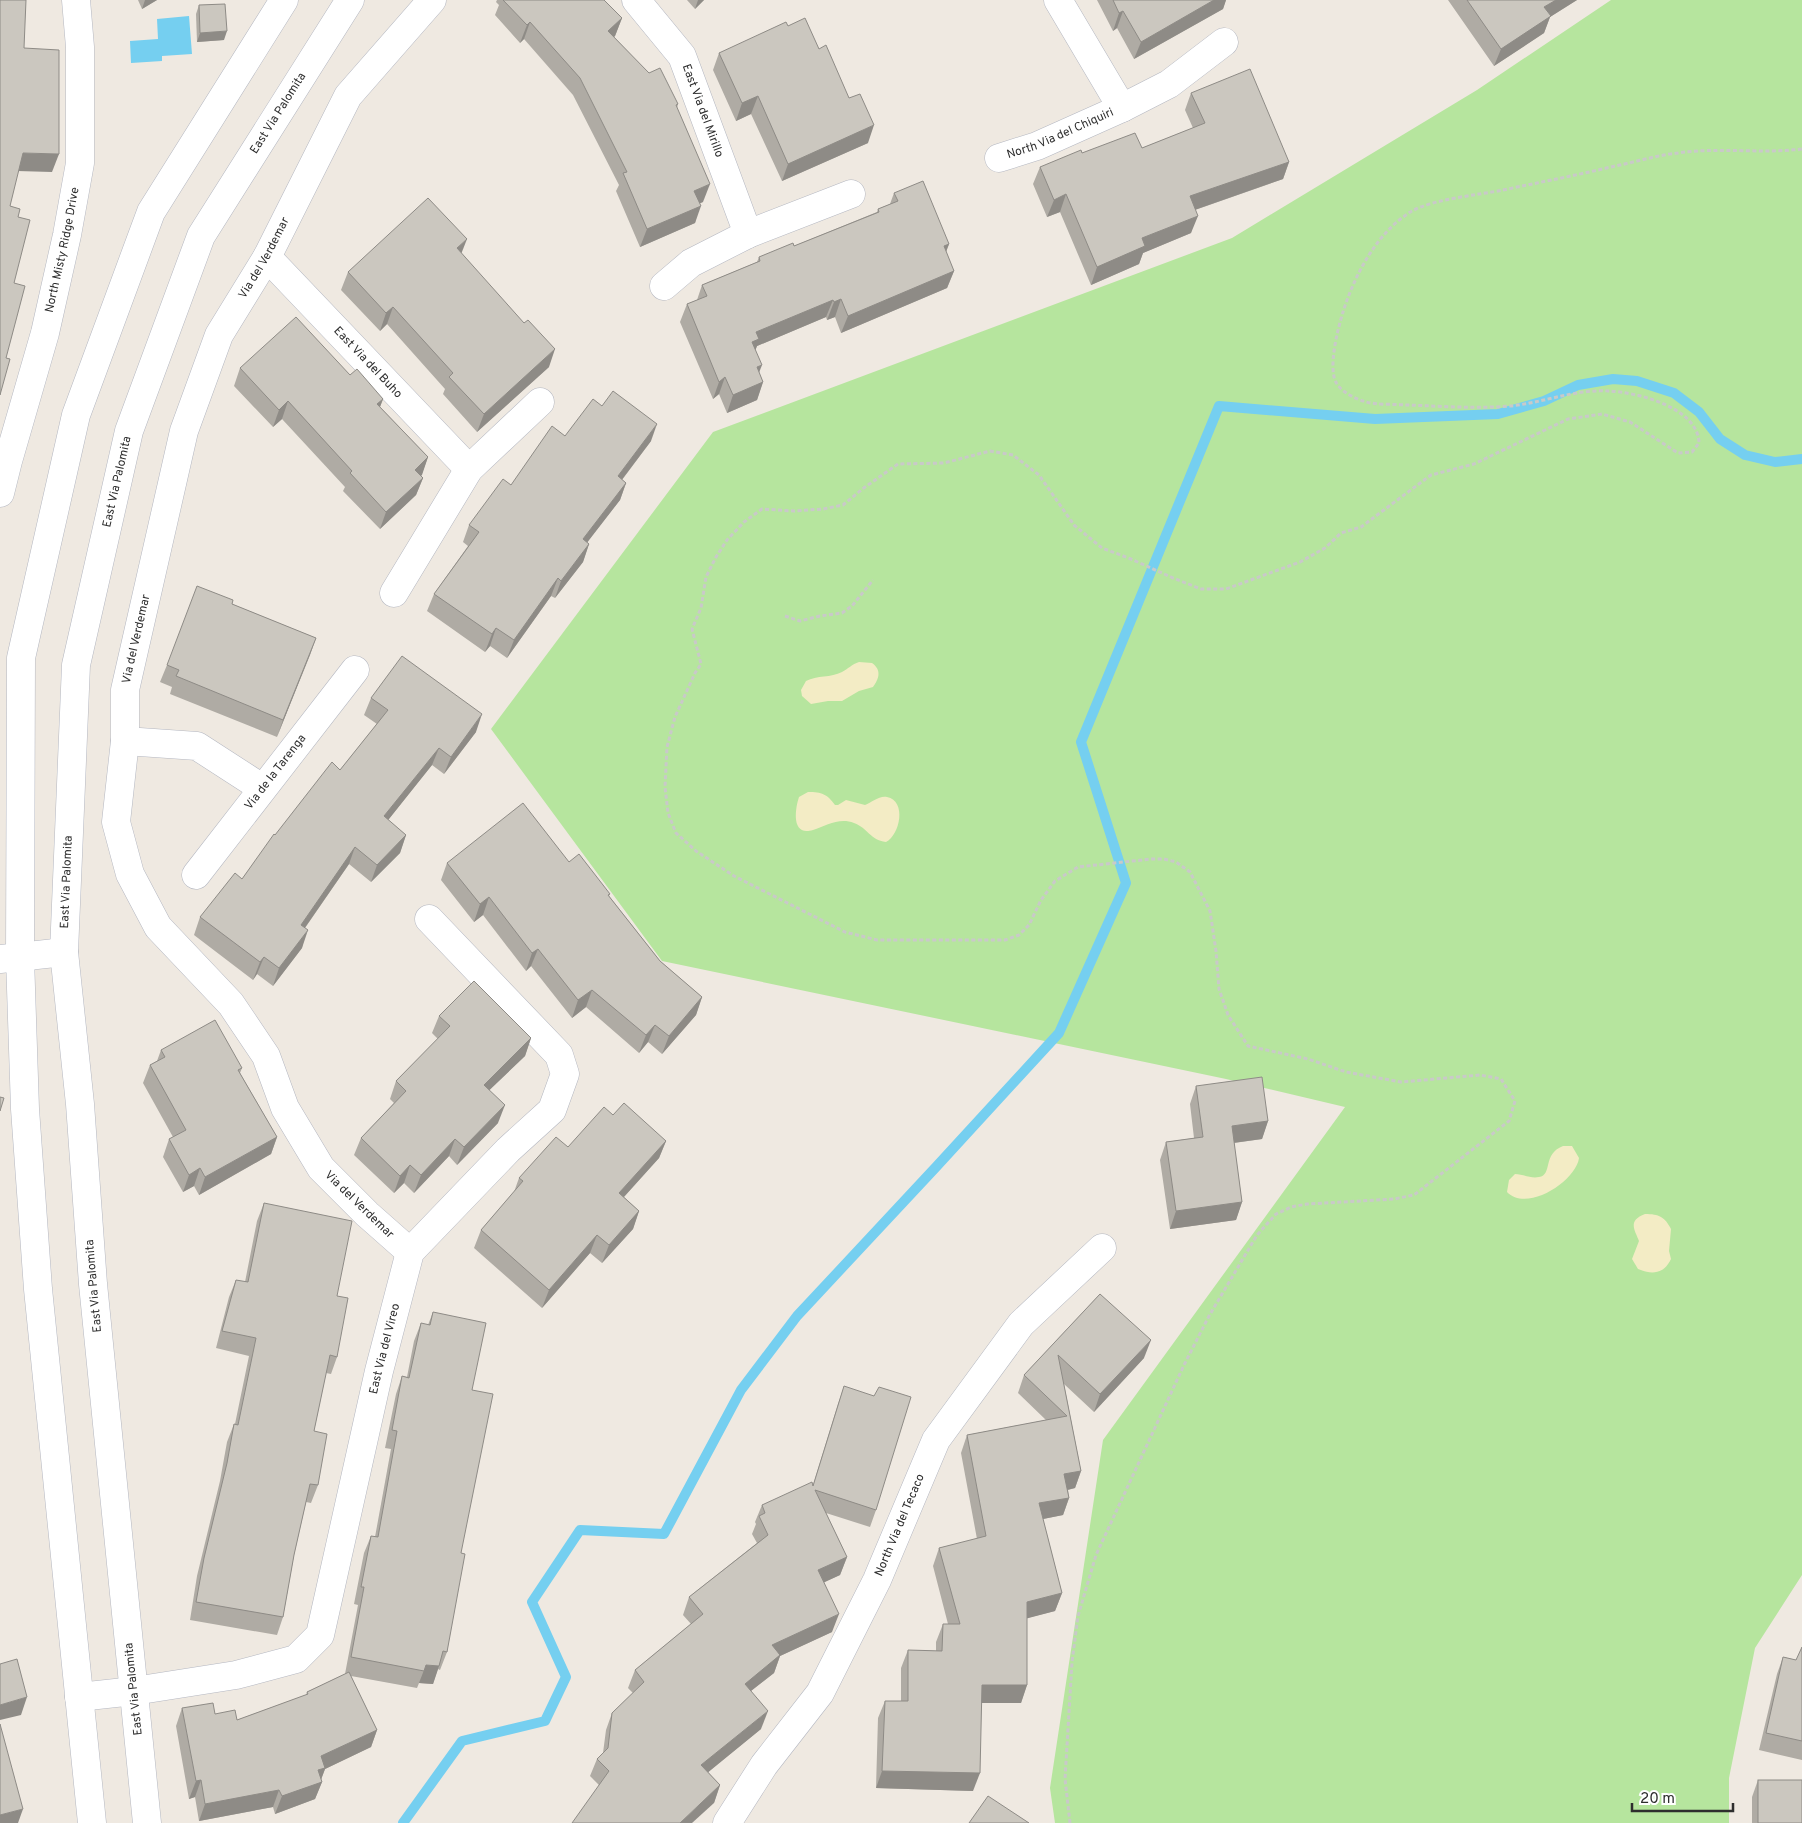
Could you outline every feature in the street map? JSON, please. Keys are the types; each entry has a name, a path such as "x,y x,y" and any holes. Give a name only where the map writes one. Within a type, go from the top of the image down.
{"street":[{"name":"North Misty Ridge Drive","path":"0,493 45,333 80,163 80,47 76,0"},
{"path":"92,1823 38,1289 25,1109 10,958 21,658 76,415 151,212 284,0"},
{"name":"East Via Palomita","path":"147,1823 94,1284 80,1104 64,952 76,665 130,431 201,236 350,0"},
{"name":"Via del Verdemar","path":"410,1252 367,1214 320,1168 285,1108 266,1056 231,1004 158,927 130,874 116,822 125,741 126,690 184,431 219,335 267,257 348,96 432,0"},
{"name":"East Via del Mirillo","path":"636,0 682,56 748,234"},
{"name":"North Via del Chiquiri","path":"1058,0 1122,108"},
{"name":"North Via del Chiquiri","path":"999,158 1037,146 1122,108 1169,84 1224,42"},
{"path":"664,286 691,264 748,234 851,194"},
{"name":"East Via del Buho","path":"267,257 469,469"},
{"path":"394,593 469,469 540,402"},
{"name":"Via de la Tarenga","path":"196,875 355,670"},
{"path":"125,741 198,746 262,788"},
{"name":"East Via del Vireo","path":"79,1697 134,1691 236,1675 296,1659 320,1635 379,1371 410,1252 508,1150 552,1110 565,1074 559,1055 428,919"},
{"path":"10,958 64,952"},
{"name":"North Via del Tecaco","path":"727,1823 764,1766 820,1693 878,1580 936,1440 1021,1324 1102,1248"}],"path":[{"path":"1070,1823 1064,1779 1072,1662 1078,1616 1096,1555 1184,1365 1209,1316 1257,1235 1276,1214 1291,1206 1394,1199 1414,1195 1509,1121 1515,1101 1501,1079 1480,1075 1401,1082 1346,1072 1308,1059 1248,1046 1228,1016 1219,989 1210,911 1190,872 1176,862 1164,859 1139,860 1078,867 1055,881 1041,900 1029,925 1019,935 1005,940 877,940 845,932 734,876 696,851 676,833 668,813 665,787 667,747 675,717 701,664 692,629 701,608 706,577 727,540 744,522 762,509 804,510 843,505 898,464 944,463 990,451 1013,455 1039,476 1074,524 1102,548 1201,589 1226,589 1300,562 1325,548 1341,533 1361,527 1431,476 1474,464 1568,419 1602,414 1630,422 1678,453 1692,452 1699,443 1699,437 1694,427 1683,414 1634,394 1606,391 1580,392 1544,401 1509,406 1453,407 1369,403 1351,396 1336,384 1332,368 1340,322 1350,288 1388,230 1412,211 1432,203 1535,184 1678,153 1802,149"},
{"path":"785,616 800,621 842,613 852,606 873,580"}],"green space":[{"path":"1611,0 1802,0 1802,1575 1755,1648 1729,1778 1729,1823 1055,1823 1050,1788 1103,1440 1345,1107 1226,1079 662,961 491,729 713,432 1232,238 1477,90"}],"sand":[{"path":"859,662 872,663 877,669 878,678 873,687 859,691 842,701 811,704 802,696 801,690 806,681 838,674"},
{"path":"808,792 824,794 835,805 846,800 865,805 876,799 887,797 897,805 899,811 898,826 895,833 886,842 876,839 859,825 848,821 833,823 806,831 798,826 796,808 799,797"},
{"path":"1563,1146 1572,1146 1579,1158 1576,1167 1560,1184 1538,1197 1526,1199 1516,1198 1507,1192 1509,1180 1515,1174 1533,1177 1543,1175 1546,1172 1552,1154"},
{"path":"1645,1214 1661,1217 1671,1229 1669,1251 1671,1259 1665,1268 1657,1272 1638,1269 1632,1259 1639,1241 1634,1229 1634,1223"}],"water":[{"path":"189,16 192,54 162,56 162,61 131,63 130,41 158,39 157,19"}],"building":[{"path":"0,0 26,0 24,48 59,50 59,154 23,153 10,206 20,209 18,217 30,220 14,283 25,286 6,358 10,359 0,395"},
{"path":"503,0 604,0 622,18 608,31 649,73 660,68 678,104 676,105 710,184 694,191 701,206 647,229 623,173 627,172 580,78 530,22 527,25"},
{"path":"1113,0 1214,0 1141,42 1123,11 1119,13"},
{"path":"1467,0 1556,0 1544,7 1551,16 1501,49"},
{"path":"225,4 227,31 200,33 199,5"},
{"path":"805,18 819,49 826,45 849,98 860,94 874,125 788,164 758,96 742,103 719,53 786,22 788,26"},
{"path":"1250,69 1289,162 1190,196 1198,216 1142,238 1145,246 1097,267 1066,194 1054,200 1040,167 1081,150 1082,153 1135,133 1142,148 1205,123 1191,93"},
{"path":"923,181 949,244 944,246 954,271 848,316 841,299 834,302 833,300 756,332 759,339 752,342 762,365 757,367 763,382 733,395 725,377 719,382 687,304 707,296 702,285 760,261 759,257 793,243 794,246 879,212 878,209 898,201 894,193"},
{"path":"428,198 467,239 457,248 524,323 528,320 555,349 484,414 449,377 453,373 393,307 386,313 348,272"},
{"path":"296,317 350,375 357,369 383,399 377,404 428,457 415,470 423,478 386,512 350,473 352,471 288,401 279,410 240,368"},
{"path":"613,391 657,424 618,476 626,483 583,539 589,544 561,581 558,578 514,640 496,628 492,634 434,594 479,532 469,525 503,479 511,485 552,426 565,436 593,399 602,406"},
{"path":"197,586 233,600 232,604 316,638 283,720 176,676 179,670 167,665"},
{"path":"402,656 482,714 451,757 439,748 384,816 406,835 377,865 355,847 301,925 308,930 279,968 264,957 260,962 200,917 235,873 242,879 274,834 332,762 340,770 388,710 371,698"},
{"path":"523,803 569,862 579,854 610,894 608,895 660,961 702,997 669,1036 655,1025 646,1035 592,990 578,1000 538,949 532,953 489,897 480,904 447,863"},
{"path":"474,981 531,1038 484,1085 505,1105 464,1147 455,1139 421,1175 410,1165 400,1176 361,1138 406,1091 396,1081 450,1026 439,1016"},
{"path":"215,1020 242,1068 238,1070 277,1137 205,1177 200,1168 189,1175 169,1139 186,1130 150,1065 165,1057 161,1050"},
{"path":"1262,1077 1268,1121 1232,1126 1242,1202 1176,1211 1166,1142 1203,1137 1196,1086"},
{"path":"0,1097 4,1098 0,1111"},
{"path":"624,1103 666,1141 619,1193 639,1211 609,1245 597,1235 549,1290 481,1230 523,1181 519,1178 556,1137 568,1147 604,1107 613,1115"},
{"path":"264,1203 352,1221 337,1296 348,1298 337,1357 330,1355 314,1431 327,1434 318,1485 310,1484 294,1555 283,1617 196,1602 234,1424 238,1425 256,1338 222,1331 236,1280 248,1282"},
{"path":"1100,1294 1151,1340 1100,1394 1058,1355 1081,1471 1064,1474 1069,1498 1039,1503 1062,1593 1027,1602 1027,1685 982,1685 980,1773 882,1771 885,1701 908,1701 908,1650 942,1651 943,1624 960,1624 939,1548 986,1536 967,1435 1067,1416 1024,1375"},
{"path":"433,1312 486,1323 472,1390 493,1394 461,1553 465,1554 447,1652 443,1651 439,1666 426,1665 424,1671 351,1657 364,1587 361,1587 371,1536 378,1537 397,1431 392,1430 402,1376 409,1378 421,1323 430,1325"},
{"path":"844,1386 874,1396 879,1387 911,1397 876,1510 815,1490 847,1557 818,1570 839,1614 772,1645 780,1655 745,1684 768,1711 701,1765 720,1785 680,1823 572,1823 609,1771 597,1759 608,1748 612,1713 644,1682 635,1670 703,1614 689,1597 768,1535 759,1516 765,1513 762,1505 812,1482 813,1486"},
{"path":"1802,1647 1802,1741 1766,1733 1783,1657 1796,1660"},
{"path":"17,1659 27,1697 0,1705 0,1664"},
{"path":"349,1672 377,1730 321,1756 325,1768 318,1770 322,1782 282,1796 279,1790 205,1804 201,1780 196,1781 182,1708 213,1703 215,1714 235,1710 237,1720 308,1694 307,1692"},
{"path":"0,1724 23,1809 0,1815"},
{"path":"1758,1780 1802,1780 1802,1823 1758,1823"},
{"path":"988,1796 1029,1823 969,1823"}],"waterway":[{"path":"403,1823 462,1741 545,1721 566,1677 532,1602 580,1530 664,1534 741,1390 797,1316 1059,1033 1126,883 1081,742 1219,406 1375,419 1498,414 1544,401 1578,385 1613,379 1637,381 1674,393 1699,412 1720,439 1745,455 1775,462 1802,459"}]}
